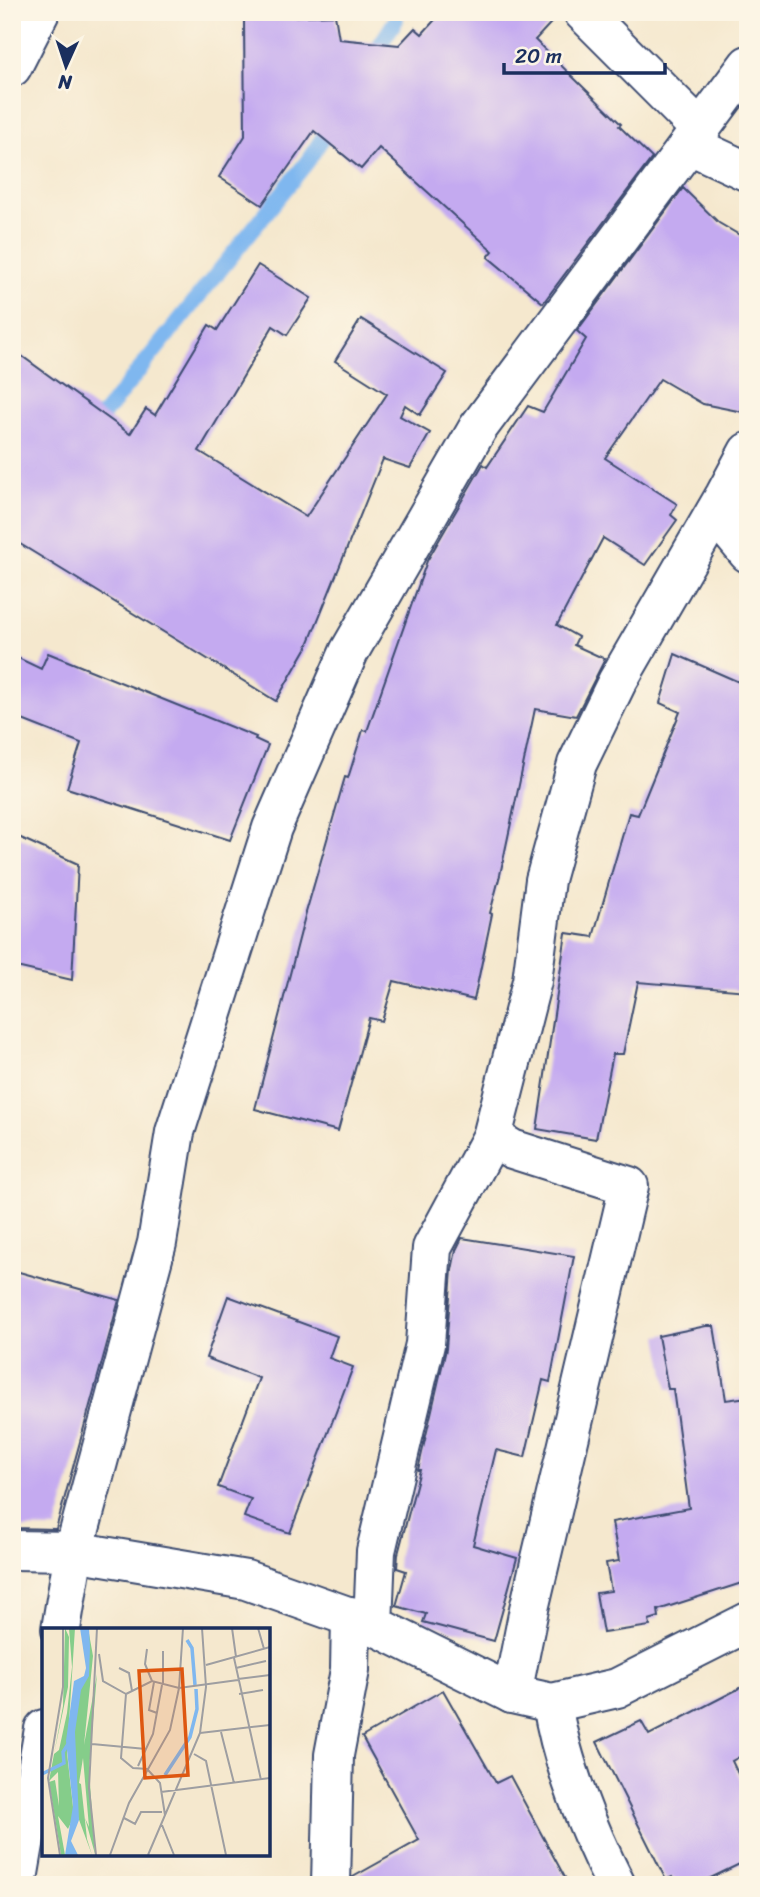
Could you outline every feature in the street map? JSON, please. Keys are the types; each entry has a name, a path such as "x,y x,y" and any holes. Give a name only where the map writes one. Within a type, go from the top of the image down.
{"street":[{"path":"12,67 40,12"},
{"path":"583,12 696,137 748,172"},
{"path":"61,1628 74,1551 158,1243 174,1132 272,828 349,652 478,428 748,65"},
{"path":"331,1885 334,1755 376,1551 425,1344 432,1248 492,1137 532,981 545,880 577,764 617,682 748,452"},
{"path":"715,513 748,553"},
{"path":"492,1137 512,1149 629,1186 529,1609 512,1694"},
{"path":"12,1550 74,1551 246,1580 362,1620 512,1694 552,1703 617,1688 748,1622"},
{"path":"552,1703 555,1726 592,1838 616,1885"},
{"path":"17,1885 42,1741"}],"building":[{"path":"442,12 561,12 535,40 652,158 543,303 488,257 493,251 379,148 361,169 314,131 262,205 219,177 245,136 244,18 335,15 339,39 399,45 415,28 422,34"},
{"path":"683,188 719,223 748,240 748,413 703,404 660,379 605,458 677,504 671,515 677,520 645,565 603,538 557,625 578,637 574,645 605,659 576,716 535,709 490,913 492,914 474,1000 394,981 382,1021 369,1018 338,1131 255,1109 305,916 345,777 348,778 363,730 367,731 427,561 483,464 487,467 528,406 543,412 586,339 577,331"},
{"path":"258,265 311,298 287,335 273,326 199,451 306,517 387,394 335,361 361,319 447,373 420,415 405,405 400,416 430,433 410,468 383,459 307,647 276,701 12,539 12,349 130,434 146,409 155,415 209,325 217,330"},
{"path":"48,653 256,737 255,739 268,745 230,840 67,788 81,743 12,716 12,655 41,669"},
{"path":"675,654 748,686 748,991 638,982 623,1054 613,1054 596,1139 537,1129 566,933 593,937 629,813 638,815 680,712 660,703"},
{"path":"12,834 78,864 72,980 12,966"},
{"path":"462,1238 574,1256 550,1382 543,1380 525,1457 496,1450 473,1545 517,1558 494,1641 423,1622 426,1614 396,1606 406,1571 397,1568 398,1554 420,1470 446,1349 452,1270 456,1250"},
{"path":"12,1270 119,1300 56,1529 12,1528"},
{"path":"228,1296 337,1336 329,1358 353,1367 290,1533 244,1517 251,1499 218,1487 259,1378 206,1358"},
{"path":"714,1326 726,1400 748,1397 748,1581 658,1610 659,1617 649,1620 650,1626 603,1633 596,1593 611,1591 606,1563 619,1561 612,1522 689,1508 673,1389 668,1389 658,1336"},
{"path":"748,1684 748,1752 732,1761 748,1795 748,1860 696,1885 677,1885 672,1877 666,1880 597,1742 641,1721 649,1735"},
{"path":"443,1690 496,1783 510,1776 569,1885 353,1885 353,1877 419,1840 362,1737"}],"waterway":[{"path":"371,59 396,20"},
{"path":"91,430 307,162 334,120"}]}
